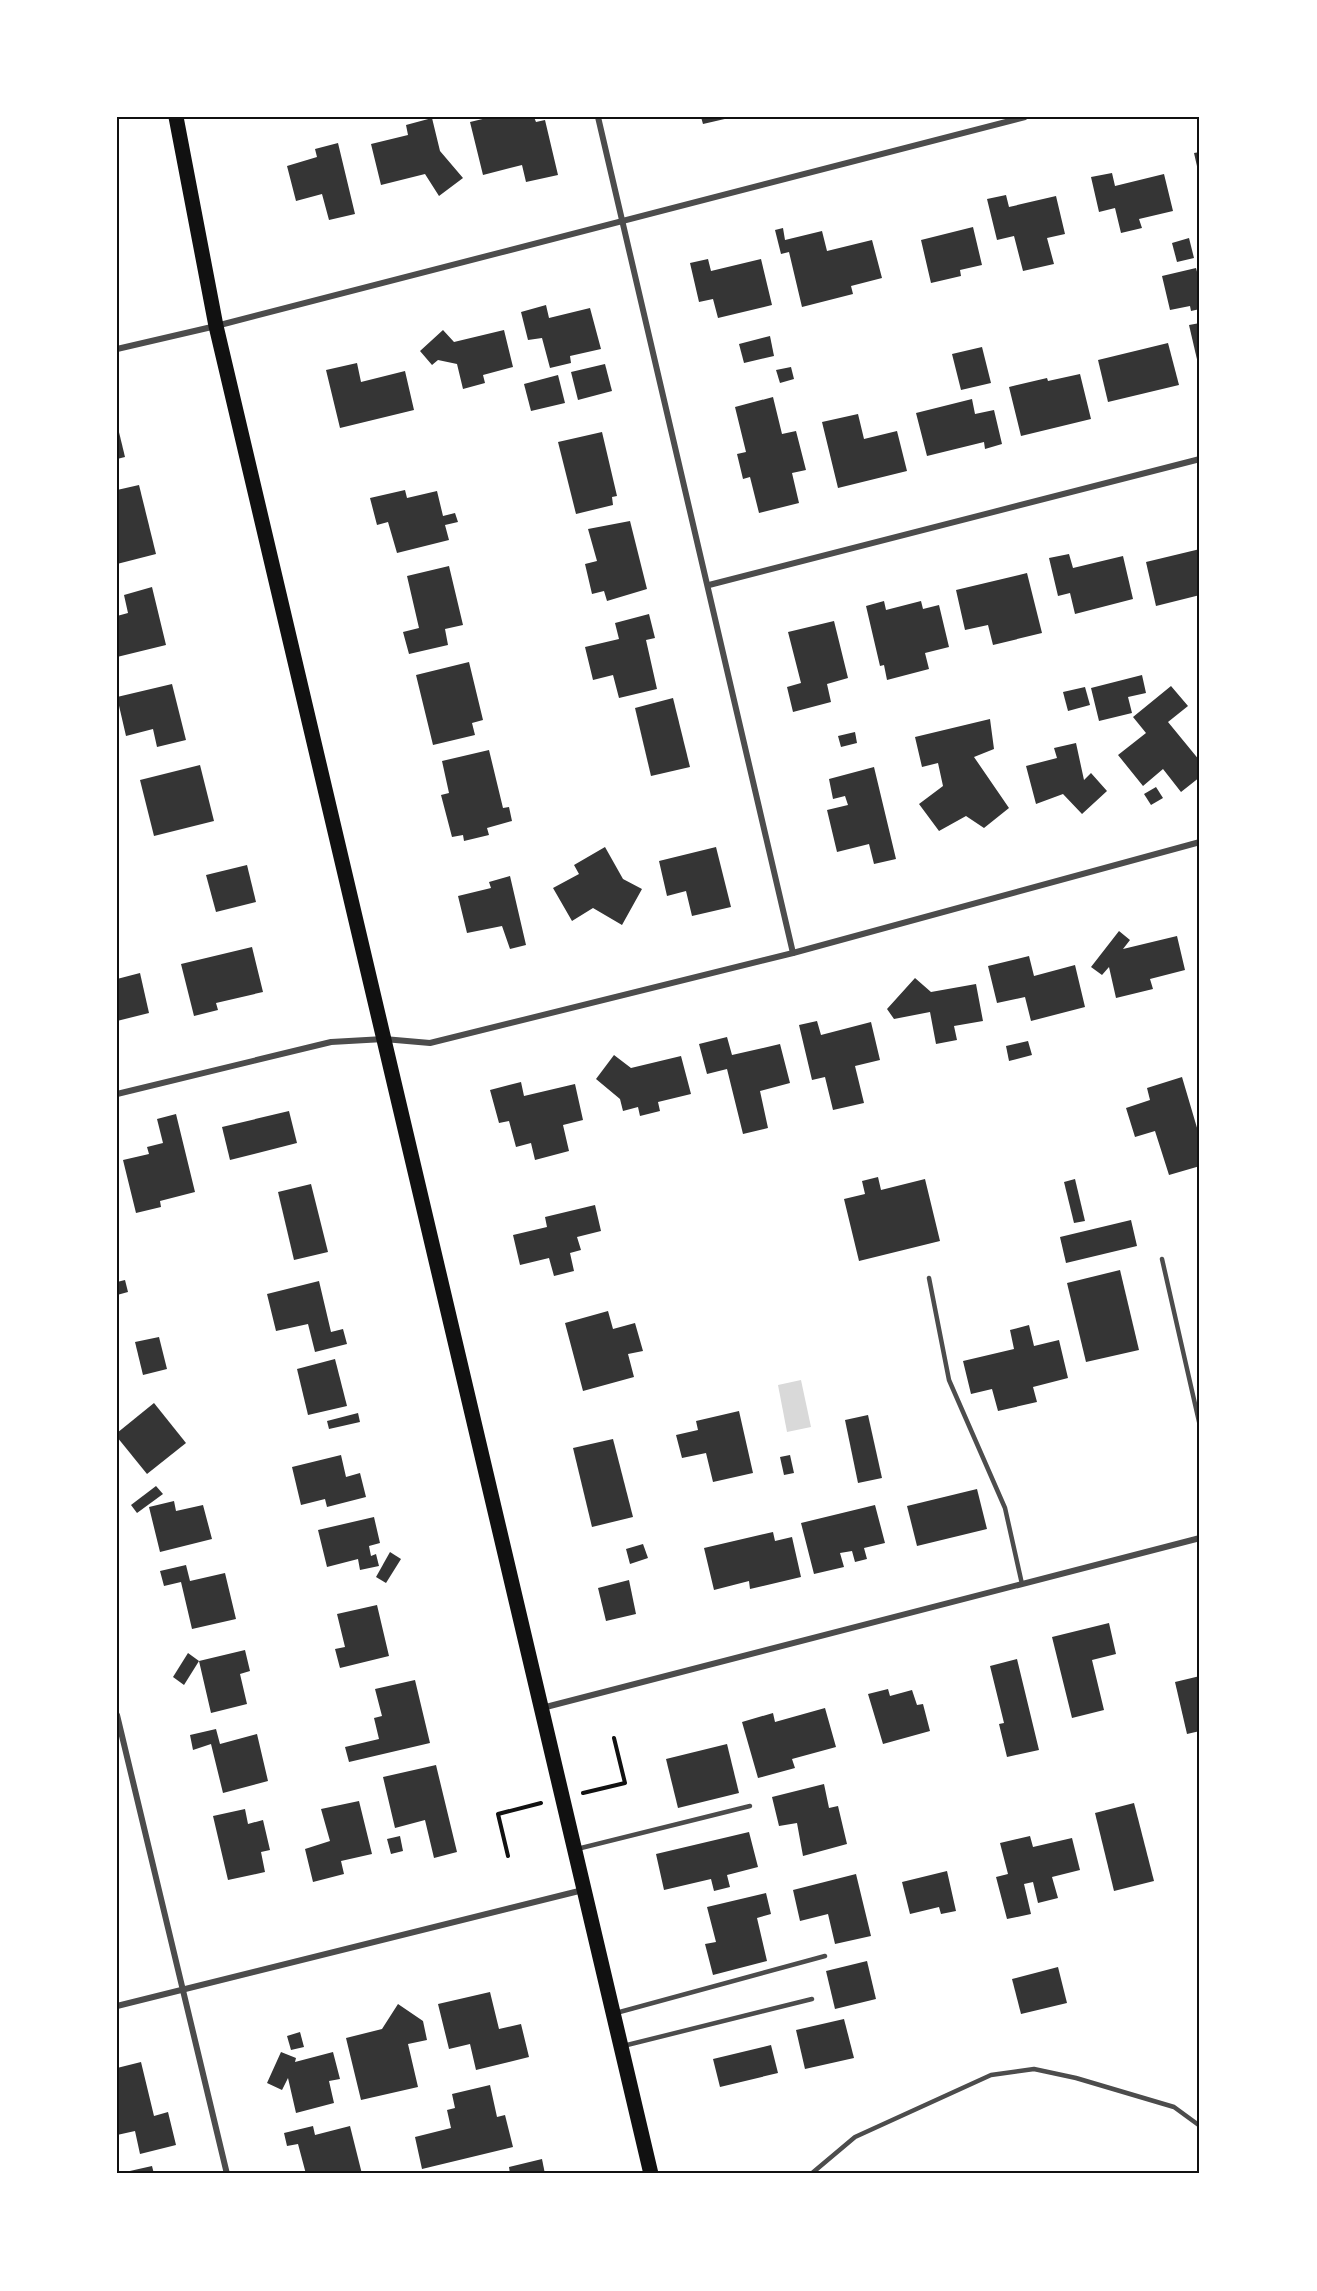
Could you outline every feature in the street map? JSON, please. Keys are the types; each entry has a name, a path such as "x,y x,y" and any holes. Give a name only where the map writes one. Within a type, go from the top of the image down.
{"main road":[{"path":"176,117 216,327 651,2174"}],"street":[{"path":"598,117 793,953"},
{"path":"117,349 216,327 1024,117"},
{"path":"709,585 1200,459"},
{"path":"117,1094 331,1042 384,1039 430,1043 793,953 1200,842"},
{"path":"541,1708 1200,1538"},
{"path":"117,1715 227,2174"},
{"path":"117,2006 584,1890"}],"lane":[{"path":"1162,1259 1200,1426"},
{"path":"929,1278 949,1380 1005,1508 1022,1584"},
{"path":"574,1850 750,1806"},
{"path":"613,2013 825,1956"},
{"path":"621,2046 812,1999"},
{"path":"811,2174 855,2137 991,2075 1034,2069 1076,2078 1174,2108 1200,2126"}],"path":[{"path":"614,1738 625,1783"},
{"path":"498,1814 508,1856"}],"shaded area":[{"path":"801,1380 811,1427 787,1432 778,1385"}],"building":[{"path":"491,117 534,117 536,122 545,120 558,175 526,182 522,165 483,175 470,122"},
{"path":"701,117 729,117 729,118 703,124"},
{"path":"432,118 440,151 463,178 439,196 425,174 381,185 371,144 408,135 406,125"},
{"path":"338,143 355,214 329,220 322,194 296,201 287,166 317,157 315,149"},
{"path":"1200,152 1200,175 1199,175 1194,153"},
{"path":"1112,173 1115,186 1164,174 1173,211 1139,219 1142,228 1121,233 1115,208 1099,212 1091,177"},
{"path":"1006,195 1009,207 1056,196 1065,234 1047,238 1054,264 1023,271 1014,236 997,240 987,199"},
{"path":"973,227 982,265 960,270 961,276 931,283 921,240"},
{"path":"783,228 785,240 822,231 827,251 872,240 882,278 851,286 853,294 802,307 789,252 781,254 775,230"},
{"path":"1189,238 1194,258 1177,262 1172,243"},
{"path":"708,259 711,271 761,259 772,305 718,318 713,299 699,302 690,263"},
{"path":"1196,268 1200,283 1200,309 1191,311 1190,306 1170,310 1162,276"},
{"path":"546,305 549,318 590,308 601,349 570,356 571,363 550,368 542,338 528,340 521,312"},
{"path":"1200,323 1200,368 1199,368 1189,325"},
{"path":"443,330 454,342 504,330 513,367 483,375 485,383 463,389 457,364 438,360 432,365 420,351"},
{"path":"770,336 774,356 744,363 739,344"},
{"path":"1168,343 1179,385 1108,402 1098,360"},
{"path":"982,347 991,383 961,390 952,354"},
{"path":"357,363 361,382 405,371 414,410 340,428 326,370"},
{"path":"605,364 612,391 578,400 571,372"},
{"path":"791,367 794,379 780,383 776,370"},
{"path":"1080,374 1091,419 1021,436 1009,387 1047,378 1048,381"},
{"path":"558,375 565,403 531,411 524,384"},
{"path":"773,397 782,434 796,431 806,470 792,473 799,503 759,513 750,477 743,479 737,454 746,452 735,407"},
{"path":"972,399 975,414 994,410 1002,444 985,449 984,442 927,456 916,413"},
{"path":"858,414 864,439 897,431 907,471 838,488 822,422"},
{"path":"117,429 125,457 117,459"},
{"path":"602,432 617,496 612,497 613,505 576,514 558,442"},
{"path":"139,485 156,554 117,564 117,490"},
{"path":"405,490 407,498 437,491 443,516 455,513 458,522 445,525 449,540 397,553 388,522 377,525 370,498"},
{"path":"630,521 647,589 607,601 604,591 592,594 585,564 597,561 588,529"},
{"path":"1200,549 1200,595 1156,606 1146,562"},
{"path":"1069,554 1073,568 1123,556 1133,599 1075,614 1070,593 1058,596 1049,558"},
{"path":"449,566 463,625 445,629 448,645 409,654 403,632 419,628 407,576"},
{"path":"1027,573 1042,633 993,645 988,625 965,630 956,590"},
{"path":"152,587 166,645 117,657 117,616 128,613 124,595"},
{"path":"884,601 886,610 921,601 923,609 939,605 949,647 925,653 929,669 887,680 884,665 880,666 866,606"},
{"path":"649,614 655,638 646,640 657,689 619,698 613,675 593,680 585,647 619,639 615,623"},
{"path":"834,621 848,678 827,684 831,702 793,712 787,687 801,683 788,632"},
{"path":"469,662 483,720 472,723 475,735 433,745 416,675"},
{"path":"1142,675 1146,693 1128,697 1132,713 1099,721 1091,688"},
{"path":"172,684 186,740 157,747 153,729 126,736 117,697"},
{"path":"1171,686 1188,706 1168,722 1200,761 1200,777 1181,792 1163,769 1143,786 1118,755 1146,733 1133,717"},
{"path":"1085,687 1090,705 1068,711 1063,692"},
{"path":"673,698 690,767 651,776 635,708"},
{"path":"990,719 994,749 974,757 1009,808 984,828 966,816 939,831 919,804 943,786 938,763 922,767 915,737"},
{"path":"855,732 857,743 841,747 838,736"},
{"path":"1076,743 1084,780 1091,773 1107,791 1082,814 1063,794 1036,804 1026,766 1057,758 1054,748"},
{"path":"489,750 503,808 509,807 512,821 487,828 489,835 464,841 463,835 452,837 441,795 449,793 442,761"},
{"path":"200,765 214,821 154,836 140,780"},
{"path":"874,767 896,859 874,864 869,844 837,852 827,810 848,805 845,796 833,799 829,779"},
{"path":"1156,787 1163,798 1151,805 1144,794"},
{"path":"605,847 623,879 642,889 622,925 593,908 572,921 553,888 579,874 574,865"},
{"path":"716,847 731,907 692,916 686,891 667,896 659,861"},
{"path":"247,865 256,902 216,912 206,875"},
{"path":"510,876 526,945 510,949 502,926 467,933 458,896 491,888 489,882"},
{"path":"1119,931 1130,940 1123,949 1177,936 1185,970 1150,979 1153,989 1116,998 1109,967 1102,975 1091,967"},
{"path":"252,947 263,992 216,1003 218,1010 194,1016 181,964"},
{"path":"1029,956 1034,976 1075,965 1085,1007 1031,1021 1025,997 997,1003 988,966"},
{"path":"140,973 149,1013 117,1021 117,979"},
{"path":"915,978 931,992 976,984 983,1021 954,1026 957,1040 936,1044 930,1012 894,1019 887,1009"},
{"path":"817,1021 821,1035 871,1022 880,1060 855,1066 864,1103 833,1110 825,1077 812,1080 799,1025"},
{"path":"727,1037 732,1055 780,1044 790,1083 760,1091 768,1128 743,1134 727,1069 707,1074 699,1044"},
{"path":"1028,1041 1032,1055 1009,1061 1006,1046"},
{"path":"614,1055 631,1068 681,1056 691,1094 658,1102 660,1111 640,1116 638,1107 623,1111 620,1099 596,1079"},
{"path":"1182,1077 1200,1138 1200,1166 1169,1175 1155,1131 1135,1137 1126,1108 1150,1100 1147,1088"},
{"path":"521,1082 524,1096 575,1084 583,1120 563,1125 569,1151 535,1160 531,1143 516,1147 509,1121 499,1123 490,1090"},
{"path":"289,1111 297,1143 230,1160 222,1127"},
{"path":"176,1114 195,1192 160,1201 161,1207 136,1213 123,1160 149,1154 147,1147 163,1143 157,1119"},
{"path":"878,1177 881,1190 925,1179 940,1241 859,1261 844,1199 865,1194 862,1181"},
{"path":"1075,1179 1085,1221 1074,1223 1064,1182"},
{"path":"311,1184 328,1252 294,1260 278,1192"},
{"path":"595,1205 601,1231 577,1237 581,1250 570,1253 574,1271 554,1276 549,1258 520,1265 513,1235 547,1227 545,1217"},
{"path":"1131,1220 1137,1246 1066,1263 1060,1237"},
{"path":"1120,1270 1139,1350 1086,1362 1067,1283"},
{"path":"125,1280 128,1292 117,1295 117,1282"},
{"path":"319,1281 331,1332 343,1329 347,1344 315,1352 308,1324 276,1331 267,1294"},
{"path":"608,1311 613,1329 635,1323 643,1351 628,1354 634,1377 583,1391 565,1323"},
{"path":"1029,1325 1034,1346 1059,1340 1068,1378 1033,1387 1037,1402 998,1411 992,1389 971,1394 963,1361 1014,1349 1010,1330"},
{"path":"159,1337 167,1369 143,1375 135,1342"},
{"path":"335,1359 347,1406 308,1415 297,1369"},
{"path":"154,1403 186,1443 147,1474 117,1437 117,1433"},
{"path":"739,1411 753,1473 713,1482 706,1453 682,1458 676,1435 698,1430 696,1421"},
{"path":"358,1413 360,1422 329,1429 327,1421"},
{"path":"868,1415 882,1478 858,1483 845,1420"},
{"path":"613,1439 633,1517 592,1527 573,1448"},
{"path":"341,1455 346,1477 360,1473 366,1497 327,1507 325,1499 301,1505 292,1467"},
{"path":"790,1455 794,1473 784,1475 780,1457"},
{"path":"156,1486 163,1494 137,1513 131,1505"},
{"path":"977,1489 987,1529 917,1546 907,1506"},
{"path":"174,1501 176,1511 203,1505 212,1539 160,1552 149,1507"},
{"path":"875,1505 885,1543 864,1548 867,1559 855,1562 852,1551 840,1553 844,1567 814,1574 801,1523"},
{"path":"374,1517 380,1543 369,1546 371,1556 376,1554 379,1566 360,1570 358,1559 327,1567 318,1530"},
{"path":"773,1532 775,1541 792,1537 801,1577 750,1589 749,1581 714,1590 704,1548"},
{"path":"643,1544 648,1558 630,1564 626,1549"},
{"path":"390,1552 401,1559 386,1583 376,1577"},
{"path":"186,1565 190,1581 225,1573 236,1619 192,1629 181,1582 164,1586 160,1571"},
{"path":"629,1580 636,1614 606,1621 598,1588"},
{"path":"377,1605 389,1656 340,1668 335,1649 345,1647 337,1614"},
{"path":"1109,1623 1116,1654 1092,1660 1104,1710 1072,1718 1052,1637"},
{"path":"245,1650 250,1671 240,1674 247,1704 211,1713 199,1661"},
{"path":"188,1653 199,1661 184,1685 173,1677"},
{"path":"1017,1659 1039,1750 1007,1757 999,1724 1004,1723 990,1666"},
{"path":"1200,1676 1200,1731 1187,1734 1175,1682"},
{"path":"415,1680 430,1743 349,1762 345,1747 379,1739 374,1718 382,1716 375,1689"},
{"path":"888,1689 890,1696 912,1690 917,1705 923,1704 930,1731 883,1744 868,1694"},
{"path":"825,1708 836,1747 792,1759 795,1768 758,1778 742,1722 773,1713 775,1722"},
{"path":"216,1729 220,1744 257,1734 268,1781 223,1793 211,1744 193,1750 190,1735"},
{"path":"727,1744 739,1793 678,1808 666,1759"},
{"path":"436,1765 457,1852 434,1858 425,1820 395,1828 383,1777"},
{"path":"824,1784 829,1808 838,1806 847,1844 803,1856 797,1823 779,1826 772,1797"},
{"path":"359,1801 372,1854 341,1861 344,1874 313,1882 305,1849 330,1841 321,1809"},
{"path":"1134,1803 1154,1881 1114,1891 1095,1813"},
{"path":"245,1809 248,1824 263,1820 270,1850 261,1852 265,1872 228,1880 213,1816"},
{"path":"749,1832 758,1867 727,1875 730,1887 714,1891 711,1879 664,1890 656,1854"},
{"path":"400,1836 403,1851 391,1854 387,1839"},
{"path":"1030,1836 1033,1847 1072,1838 1080,1870 1052,1877 1058,1898 1038,1903 1033,1882 1024,1884 1031,1914 1007,1919 996,1877 1008,1874 1000,1843"},
{"path":"947,1871 956,1911 941,1914 939,1907 910,1914 902,1882"},
{"path":"856,1874 871,1936 835,1944 828,1914 800,1921 793,1890"},
{"path":"766,1893 771,1914 757,1918 767,1961 713,1975 705,1944 716,1942 707,1907"},
{"path":"867,1961 876,1999 835,2009 826,1971"},
{"path":"1058,1967 1067,2003 1021,2014 1012,1979"},
{"path":"490,1992 499,2029 521,2024 529,2057 476,2070 470,2044 449,2049 438,2004"},
{"path":"398,2004 423,2021 427,2040 408,2044 418,2087 361,2100 346,2038 382,2029"},
{"path":"844,2019 854,2058 805,2069 796,2030"},
{"path":"300,2032 304,2047 291,2050 287,2036"},
{"path":"771,2045 778,2073 720,2087 713,2059"},
{"path":"281,2052 296,2058 295,2062 333,2052 340,2079 329,2081 334,2103 296,2113 288,2078 282,2090 267,2083"},
{"path":"141,2062 154,2116 168,2112 176,2145 140,2154 135,2131 117,2135 117,2068"},
{"path":"490,2085 497,2117 505,2115 513,2147 422,2169 415,2137 451,2128 447,2110 455,2108 452,2094"},
{"path":"313,2126 315,2135 350,2126 362,2174 306,2174 298,2144 287,2146 284,2133"},
{"path":"542,2159 545,2174 510,2174 509,2167"},
{"path":"152,2166 154,2174 121,2174 121,2173"}]}
